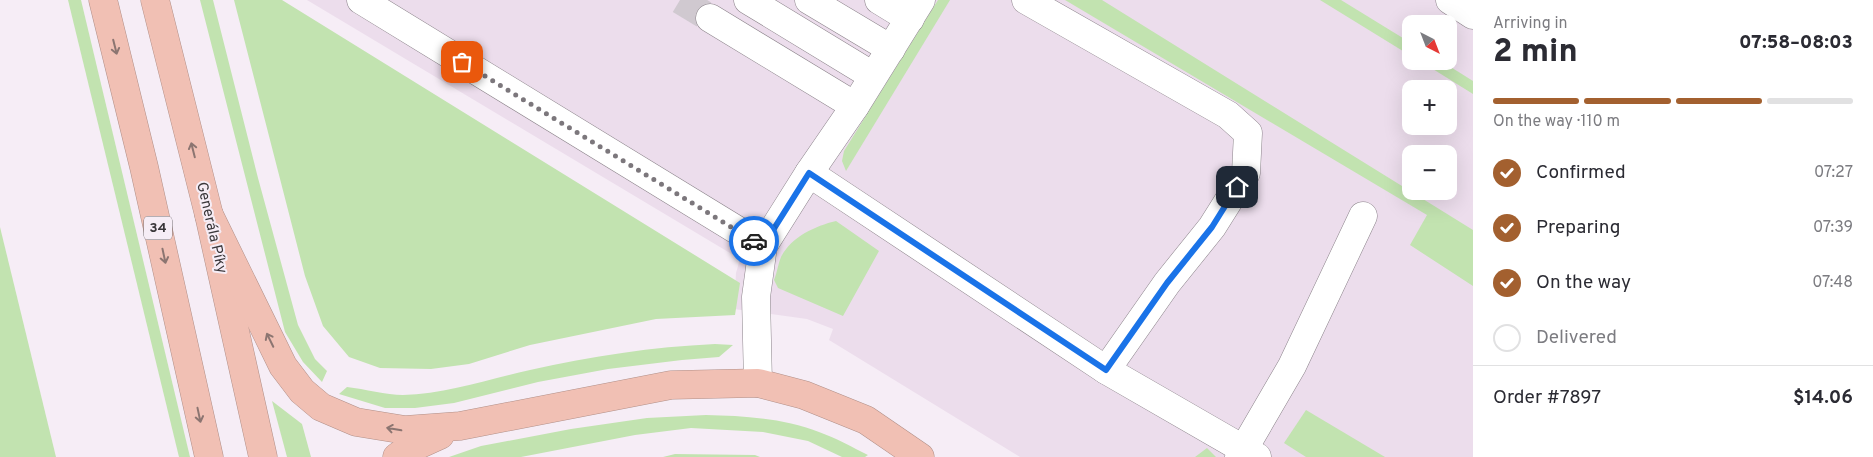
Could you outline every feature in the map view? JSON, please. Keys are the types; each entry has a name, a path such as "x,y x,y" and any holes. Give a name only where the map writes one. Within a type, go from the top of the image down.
{"highway":[{"name":"34","path":"103,0 144,167 209,457"},
{"name":"Generála Píky","path":"155,0 208,215 263,457"},
{"path":"208,215 283,366 302,391 321,407 356,422 405,430 460,426 671,385 758,384 804,395 866,420 920,457"},
{"path":"397,457 405,451 460,426"}],"lane":[{"path":"361,0 763,246"},
{"path":"748,0 873,76"},
{"path":"809,0 891,49"},
{"path":"758,384 756,297 763,246 809,173 855,106 915,9 879,0"},
{"path":"1026,0 1228,116 1248,133 1246,173 1212,227 1167,283 1106,370"},
{"path":"1450,0 1473,15"},
{"path":"710,18 855,106"},
{"path":"809,173 1106,370 1246,454 1292,366 1363,216"}],"shaded area":[{"path":"307,0 1473,0 1473,457 1020,457 829,340 833,329 807,319 734,309 736,273 740,259"}],"green space":[{"path":"68,0 81,0 190,457 179,457"},
{"path":"200,0 213,0 258,178 298,325 315,359 327,371 322,382 303,362 285,332"},
{"path":"234,0 282,0 740,283 735,315 656,319 530,345 469,364 431,369 380,368 349,357 323,326 305,276"},
{"path":"938,0 950,0 846,171 842,161 844,151"},
{"path":"1065,0 1102,0 1402,186 1402,200 1425,200 1473,230 1473,286 1410,245 1427,215"},
{"path":"1320,0 1341,0 1402,37 1402,50"},
{"path":"1434,70 1455,70 1473,81 1473,94 1457,84 1457,80 1451,80"},
{"path":"836,221 879,251 843,316 778,288 774,280 781,257 797,238 812,229"},
{"path":"0,227 56,457 0,457"},
{"path":"715,344 733,345 719,357 608,369 538,382 454,403 415,408 385,408 339,394 347,387 396,395 435,392 599,356 668,347"},
{"path":"272,401 302,424 311,457 287,457"},
{"path":"1306,410 1385,457 1306,457 1284,443"},
{"path":"706,415 749,417 806,427 868,455 865,457 842,457 808,441 763,432 691,428 635,435 521,457 449,457 481,446 571,429 647,418"},
{"path":"1207,448 1216,457 1195,457"},
{"path":"675,454 755,455 760,457 663,457"}],"tunnel":[{"path":"680,0 710,18"}],"way so far":[{"path":"462,62 754,241"}],"route":[{"path":"754,241 763,246 809,173 1106,370 1167,283 1212,227 1237,187"}]}
